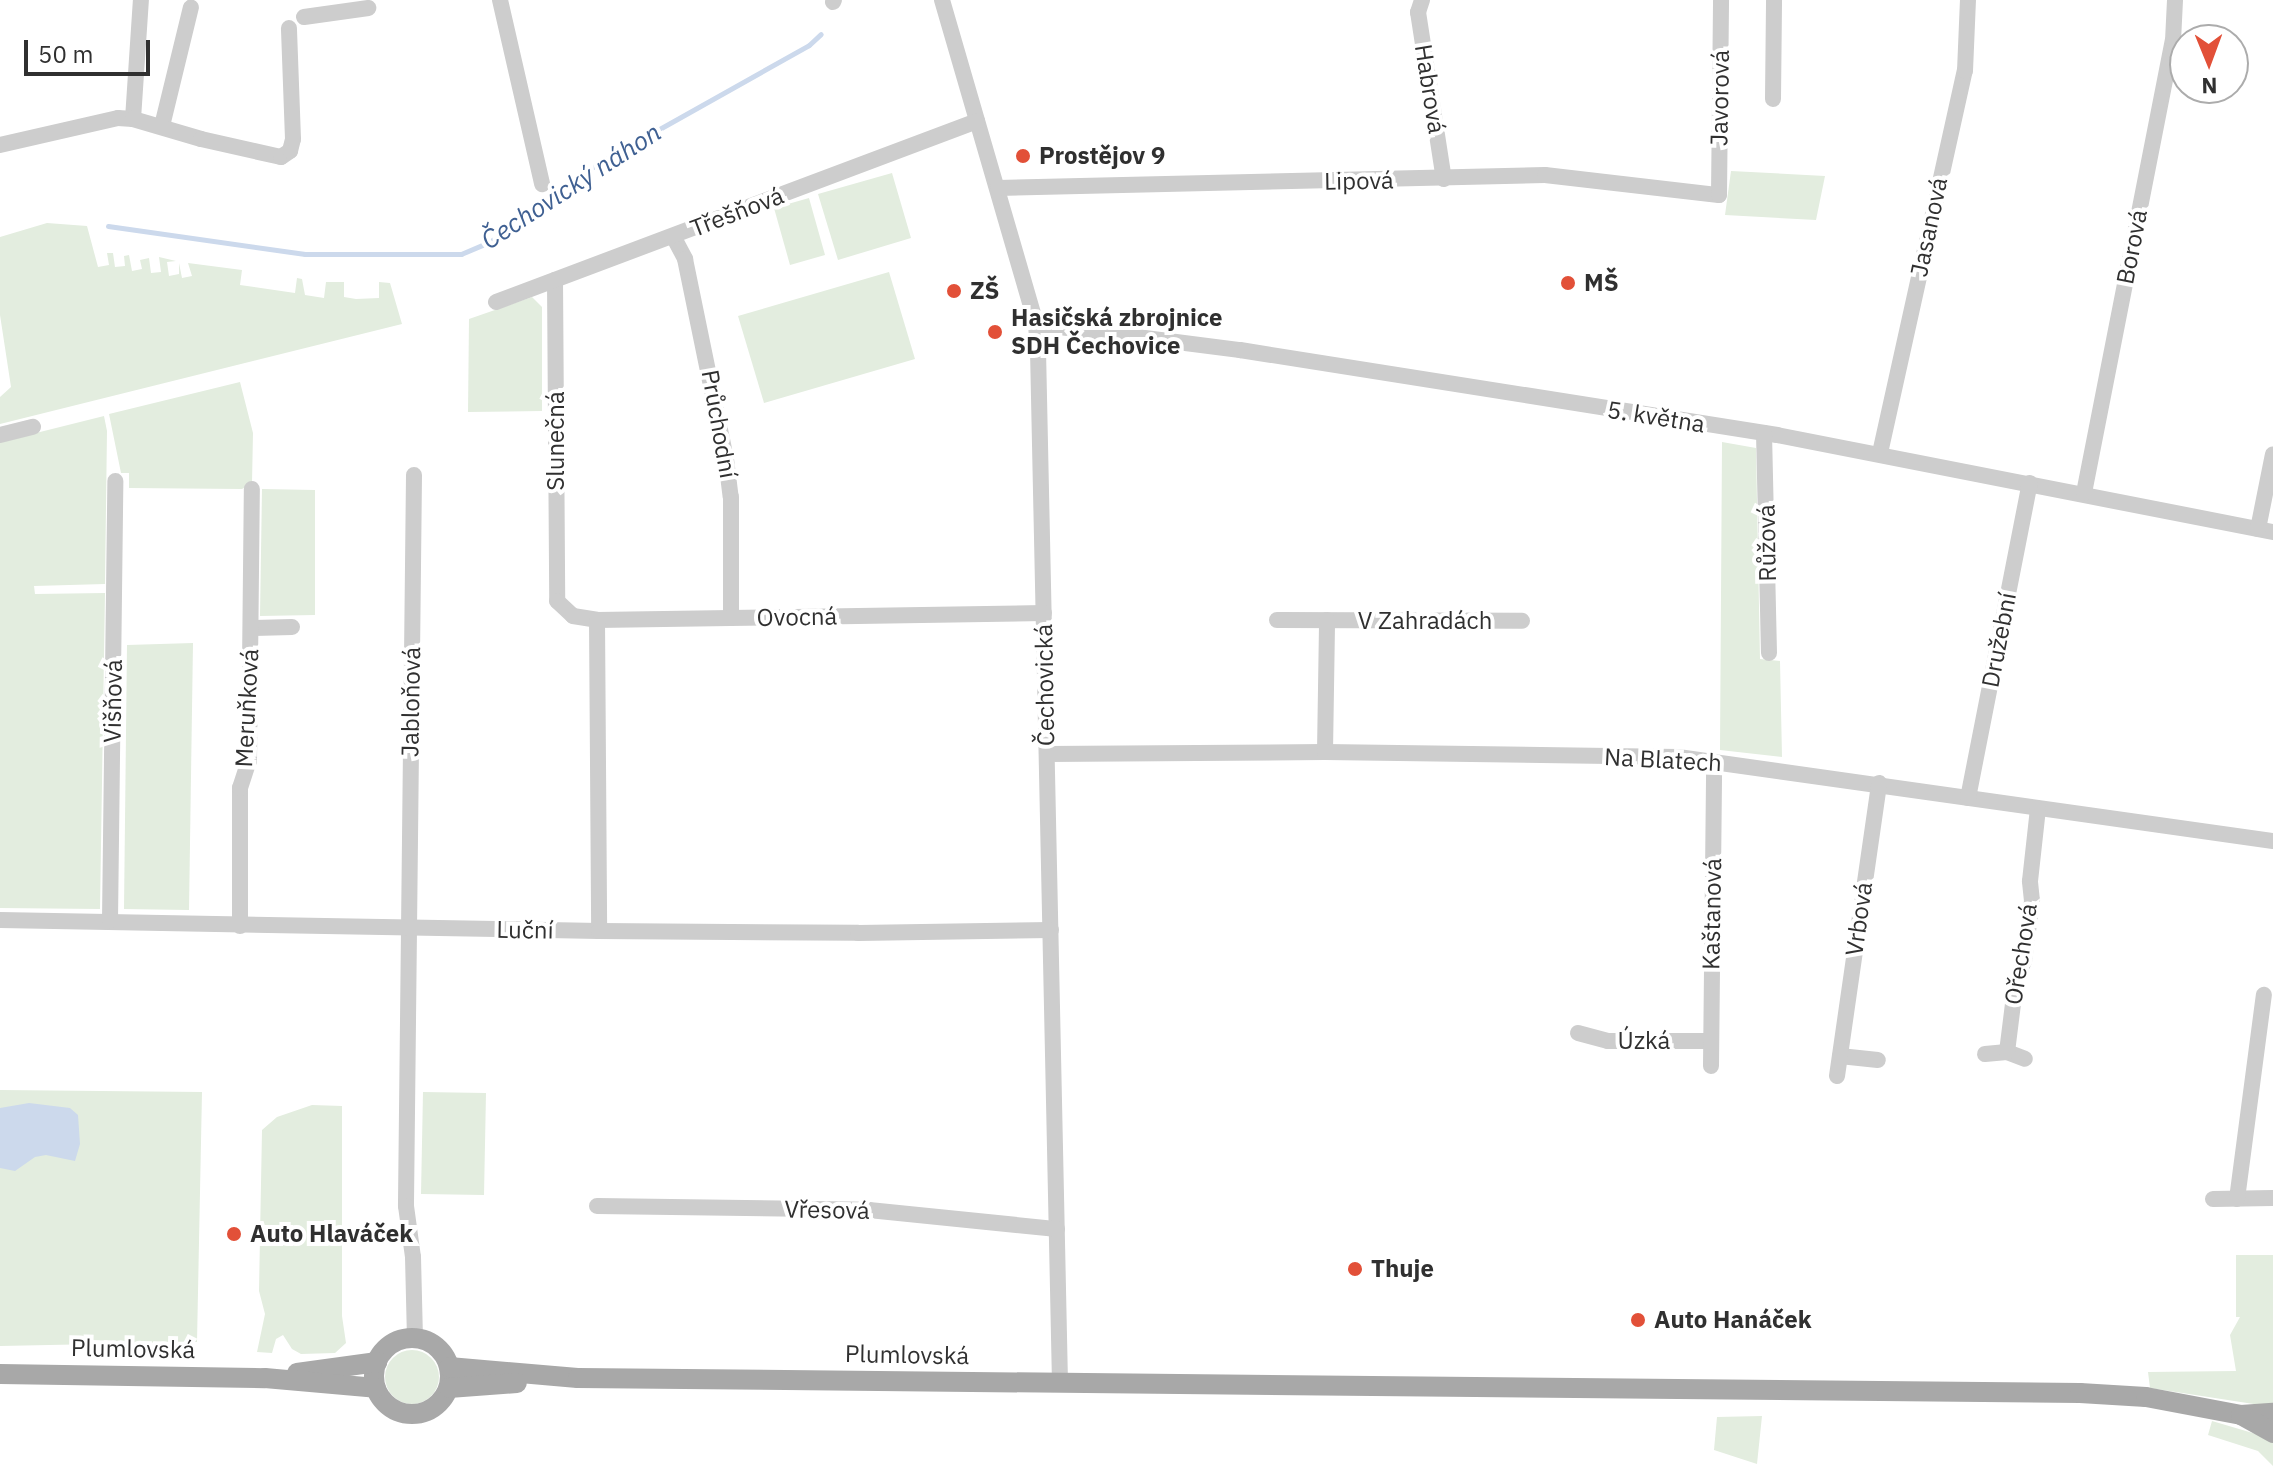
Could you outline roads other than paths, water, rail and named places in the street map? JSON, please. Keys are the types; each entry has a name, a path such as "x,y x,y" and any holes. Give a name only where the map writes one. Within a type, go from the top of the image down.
{"main road":[{"name":"Plumlovská","path":"265,1378 377,1362 392,1344 415,1338"},
{"path":"377,1362 376,1388 390,1408 414,1414 434,1408 449,1377 437,1347 415,1338"},
{"name":"Plumlovská","path":"0,1374 265,1378 376,1388"},
{"name":"Plumlovská","path":"449,1377 2080,1393 2146,1397 2241,1415"},
{"path":"2241,1415 2273,1413"},
{"path":"2241,1415 2273,1433"}],"street":[{"path":"133,119 141,0"},
{"path":"500,0 542,184"},
{"name":"Čechovická","path":"942,0 1036,324 1060,1383"},
{"name":"Habrová","path":"1422,0 1418,12 1444,179"},
{"name":"Javorová","path":"1719,195 1721,0"},
{"path":"1773,99 1774,0"},
{"name":"Jasanová","path":"1880,453 1965,71 1968,0"},
{"name":"Borová","path":"2084,493 2173,41 2175,0"},
{"path":"304,17 340,6 368,8"},
{"path":"162,126 191,7"},
{"path":"0,145 118,118 162,126 271,157 286,155 293,139 289,28"},
{"name":"Třešňová","path":"496,302 977,121"},
{"name":"Lipová","path":"998,188 1545,175 1719,195"},
{"name":"Průchodní","path":"673,236 685,259 728,470 731,618"},
{"name":"Slunečná","path":"555,280 557,601"},
{"name":"5. května","path":"1036,324 1240,350 1764,433 1880,453 2265,530"},
{"path":"0,435 33,427"},
{"name":"Růžová","path":"1764,433 1769,653"},
{"path":"2265,530 2273,454"},
{"name":"Jabloňová","path":"407,929 414,475"},
{"name":"Višňová","path":"110,921 115,481"},
{"name":"Družební","path":"1968,798 2030,483"},
{"name":"Meruňková","path":"240,926 240,788 249,761 252,489"},
{"name":"Ovocná","path":"557,601 573,616 597,620 1044,613"},
{"path":"597,620 599,931"},
{"name":"V Zahradách","path":"1277,620 1522,621"},
{"name":"V Zahradách","path":"1325,752 1327,620"},
{"path":"251,628 292,627"},
{"name":"Na Blatech","path":"1047,754 1325,752 1678,757 2273,841"},
{"name":"Kaštanová","path":"1711,1066 1714,762"},
{"name":"Vrbová","path":"1837,1076 1879,783"},
{"name":"Ořechová","path":"2007,1052 2016,980 2024,961 2032,901 2030,881 2038,808"},
{"name":"Luční","path":"0,920 599,931 858,933 1051,930"},
{"path":"407,929 407,1213 415,1285 415,1338"},
{"path":"2237,1199 2264,995"},
{"name":"Úzká","path":"1578,1033 1608,1041 1711,1041"},
{"path":"1985,1054 2007,1052 2025,1059"},
{"path":"1840,1056 1878,1060"},
{"path":"2213,1199 2273,1198"},
{"name":"Vřesová","path":"597,1206 869,1210 1057,1229"}],"water":[{"path":"29,1103 70,1108 78,1115 80,1144 75,1161 46,1155 35,1157 15,1171 0,1168 0,1108"}],"waterway":[{"name":"Čechovický náhon","path":"108,226 305,254 461,254 491,241 597,164 809,45 821,34"}],"place":[{"name":"Prostějov 9","path":"1023,156"},
{"name":"MŠ","path":"1568,283"},
{"name":"ZŠ","path":"954,291"},
{"name":"Hasičská zbrojnice SDH Čechovice","path":"995,332"},
{"name":"Auto Hlaváček","path":"234,1234"},
{"name":"Thuje","path":"1355,1269"},
{"name":"Auto Hanáček","path":"1638,1320"}]}
